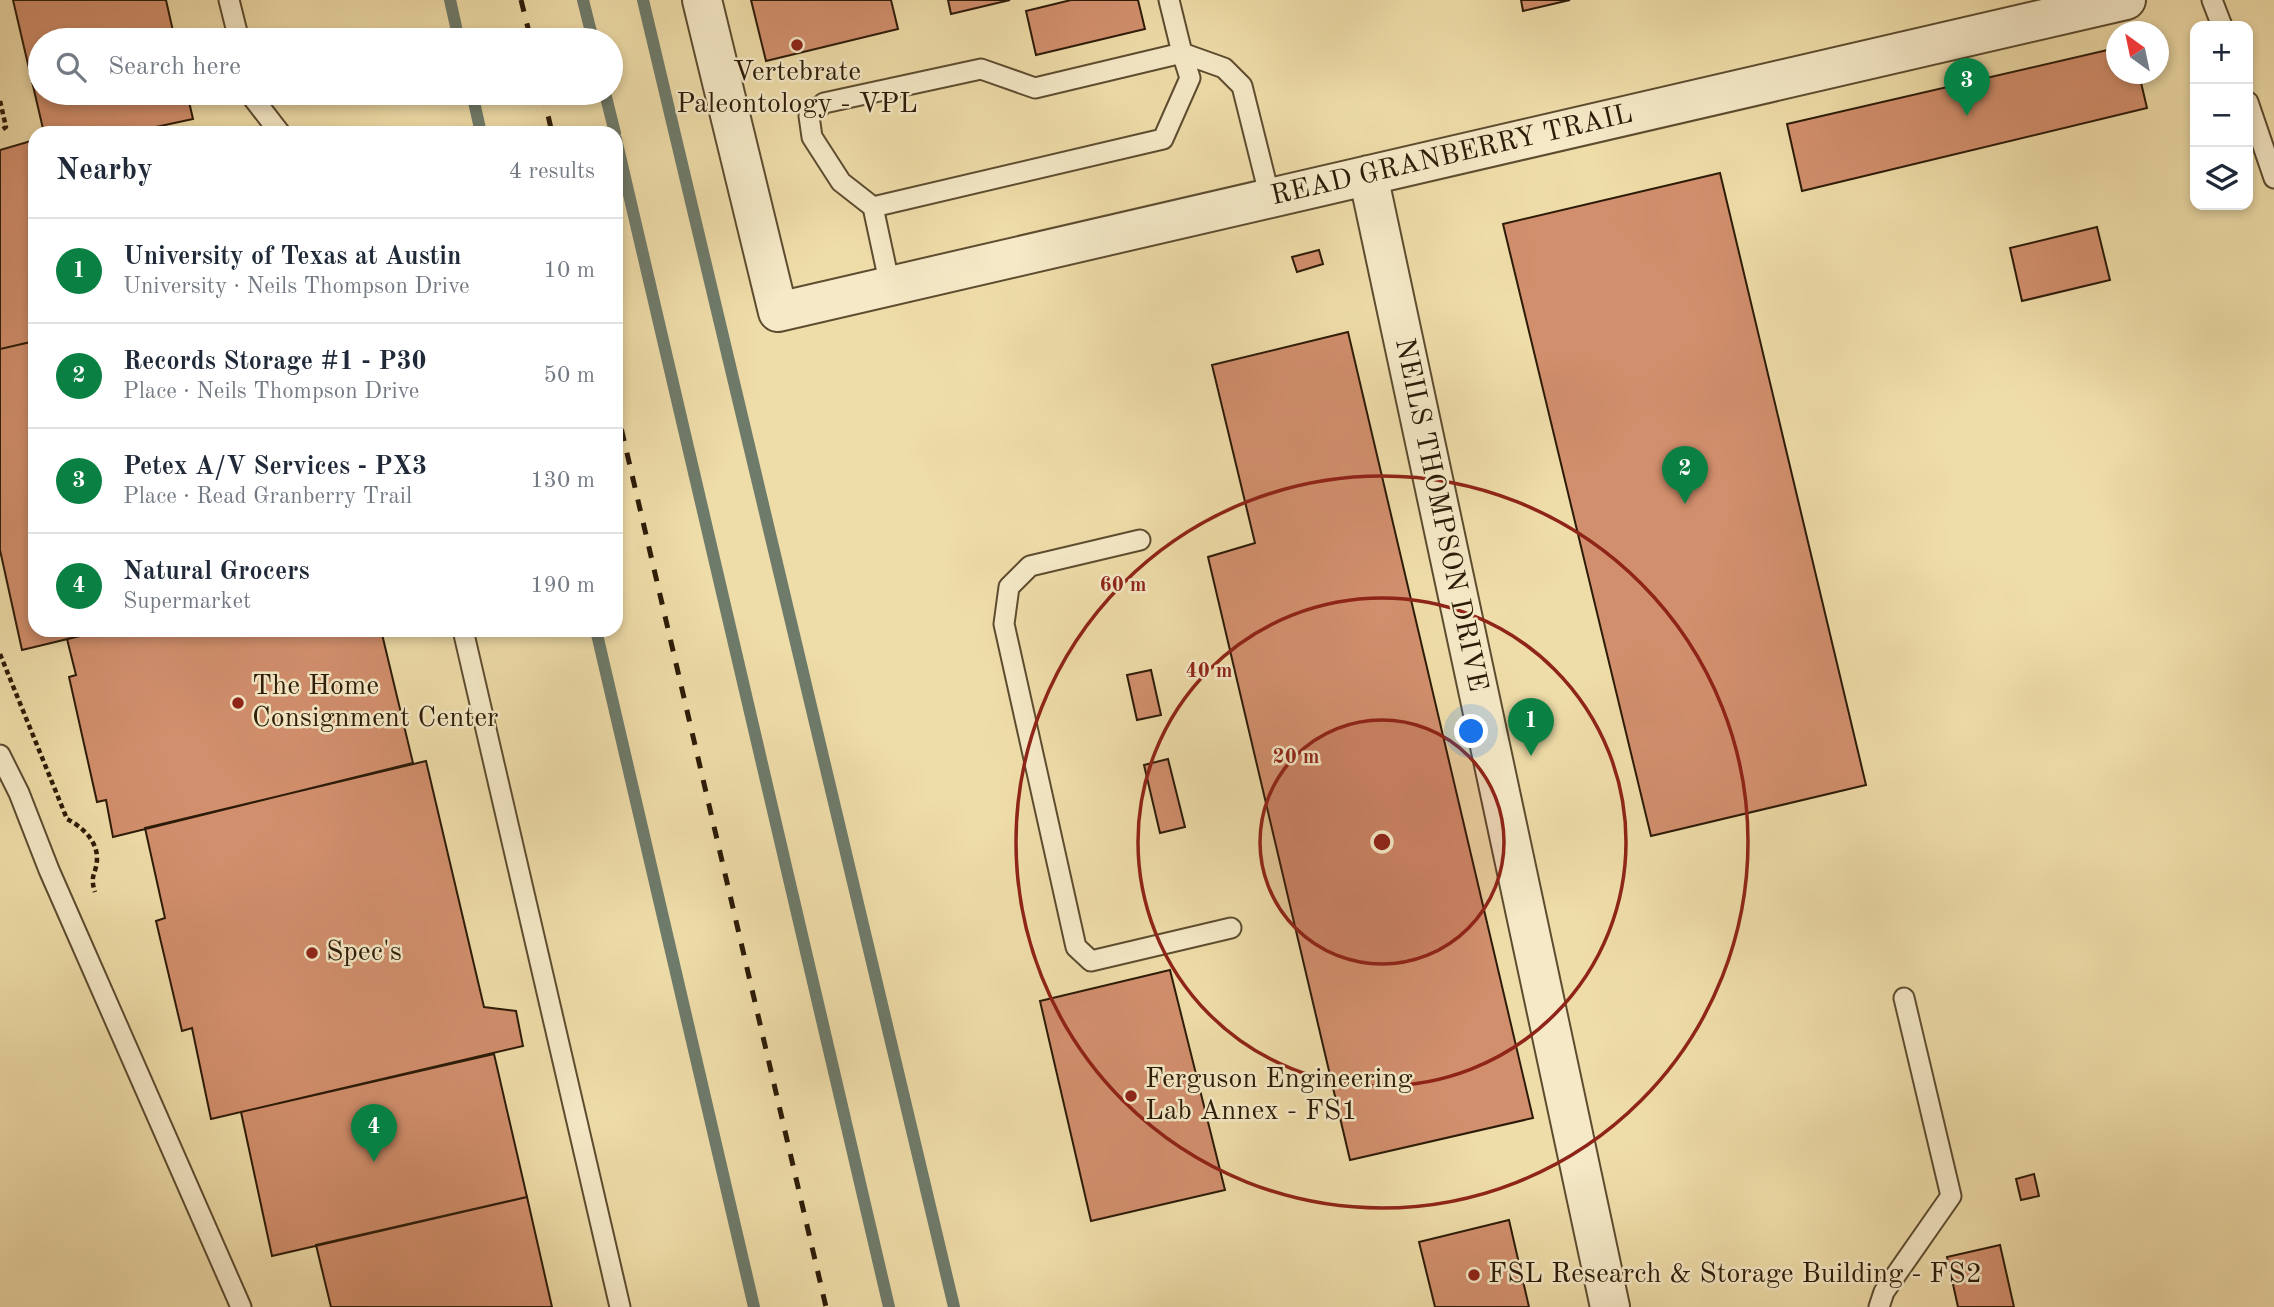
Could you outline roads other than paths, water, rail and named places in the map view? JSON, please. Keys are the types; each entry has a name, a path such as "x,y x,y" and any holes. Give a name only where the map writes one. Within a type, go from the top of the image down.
{"street":[{"name":"READ GRANBERRY TRAIL","path":"702,0 778,312 2126,0"},
{"name":"NEILS THOMPSON DRIVE","path":"1368,176 1610,1307"}],"lane":[{"path":"229,0 236,28"},
{"path":"873,207 1163,139 1191,78 1169,0"},
{"path":"2212,0 2219,21"},
{"path":"890,286 873,207 841,182 812,136 809,116 824,103 981,69 1035,88 1182,53 1224,68 1242,86 1270,198"},
{"path":"258,105 275,126"},
{"path":"2253,117 2274,178"},
{"path":"1140,540 1030,566 1009,587 1004,624 1076,947 1091,961 1231,928"},
{"path":"465,637 620,1307"},
{"path":"0,755 19,793 55,882 241,1307"},
{"path":"1879,1307 1884,1292 1951,1196 1904,998"}],"waterway":[{"path":"450,0 456,28"},
{"path":"583,0 590,28"},
{"path":"643,0 954,1307"},
{"path":"475,105 479,126"},
{"path":"608,105 613,126"},
{"path":"623,169 889,1307"},
{"path":"598,637 754,1307"}],"railway":[{"path":"521,0 528,28"},
{"path":"546,105 550,126"},
{"path":"623,436 826,1307"}],"place":[{"name":"Vertebrate Paleontology - VPL","path":"797,45"},
{"name":"Petex A/V Services - PX3","path":"1967,116"},
{"name":"Records Storage #1 - P30","path":"1685,504"},
{"name":"The Home Consignment Center","path":"238,703"},
{"name":"University of Texas at Austin","path":"1531,756"},
{"name":"Spec's","path":"312,953"},
{"name":"Ferguson Engineering Lab Annex - FS1","path":"1131,1096"},
{"name":"Natural Grocers","path":"374,1162"},
{"name":"FSL Research & Storage Building - FS2","path":"1474,1275"}]}
